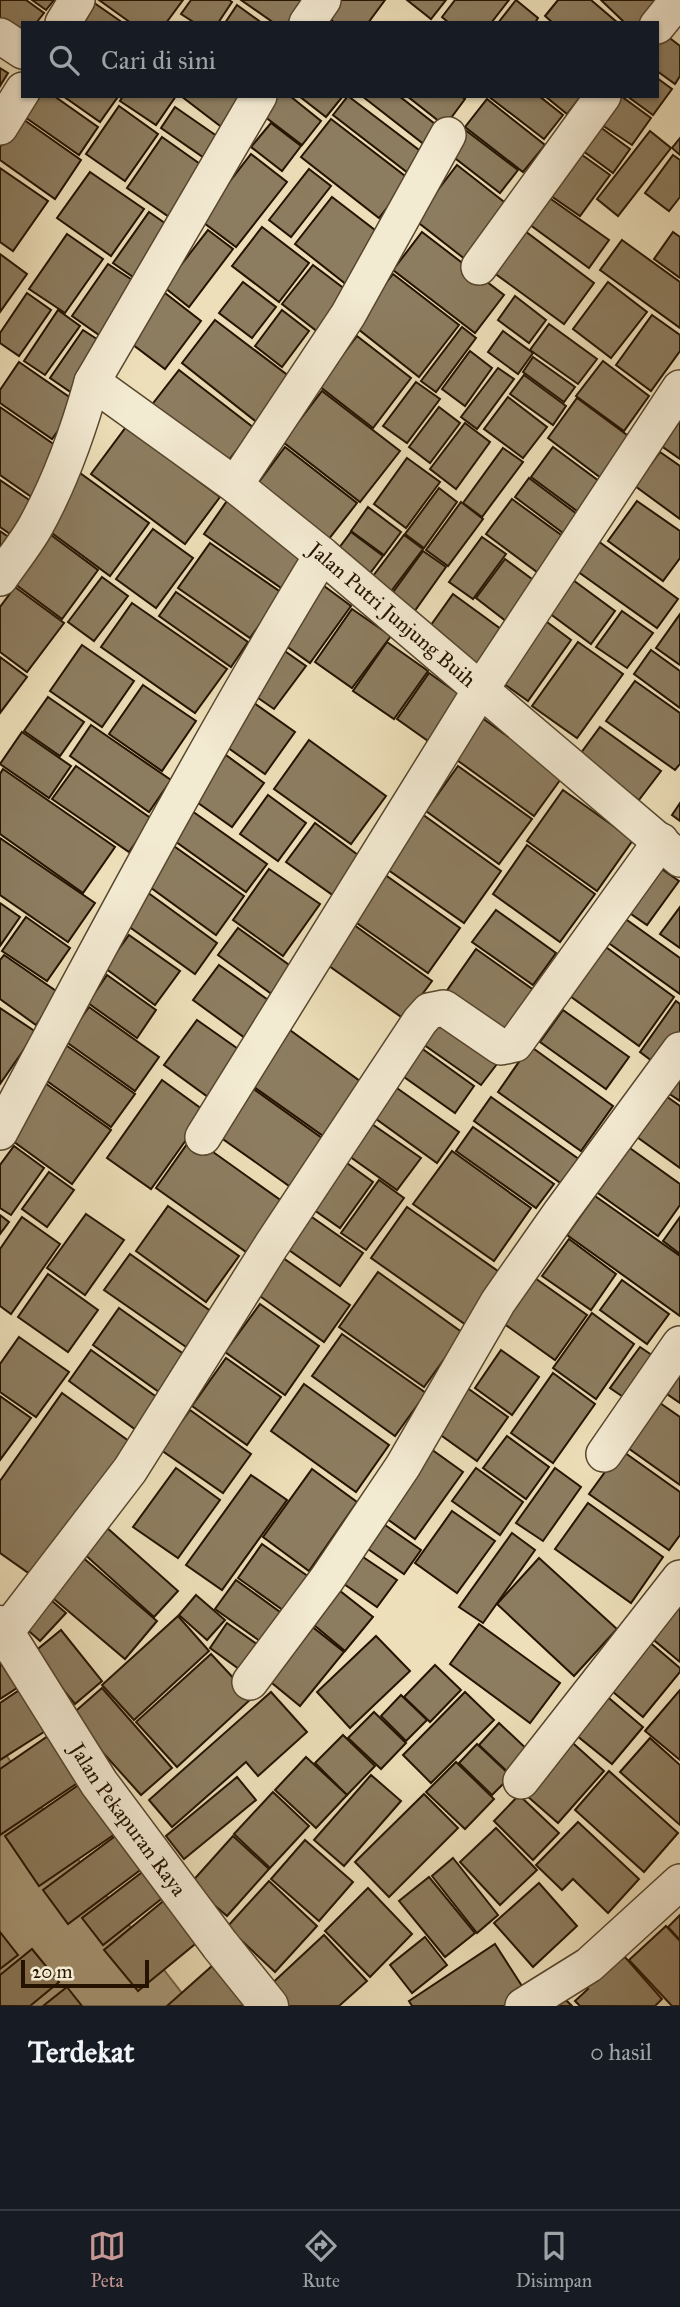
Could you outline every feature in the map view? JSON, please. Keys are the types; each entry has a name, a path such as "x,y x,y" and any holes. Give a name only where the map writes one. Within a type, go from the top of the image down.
{"street":[{"path":"64,21 77,0"},
{"path":"308,21 323,0"},
{"path":"659,24 678,0"},
{"path":"0,36 21,50"},
{"path":"0,127 21,93"},
{"path":"0,578 34,530 56,484 81,420 92,382 258,98"},
{"path":"479,267 602,98"},
{"path":"235,485 348,315 448,135"},
{"name":"Jalan Putri Junjung Buih","path":"92,382 235,485 670,850"},
{"path":"203,1137 481,689 680,388"},
{"path":"0,1132 143,866 321,555"},
{"path":"3,1629 130,1471 279,1235 420,1021 429,1011 444,1008 501,1047 514,1044 670,850"},
{"path":"250,1682 327,1579 403,1466 498,1302 680,1050"},
{"path":"604,1454 680,1344"},
{"path":"521,1781 680,1578"},
{"name":"Jalan Pekapuran Raya","path":"3,1629 99,1783 269,2006"},
{"path":"523,2006 589,1965 680,1882"}],"shaded area":[{"path":"0,1746 73,1853 192,2006 0,2006"}],"building":[{"path":"0,0 26,0 44,13 38,21 21,21 21,41 0,35"},
{"path":"32,0 54,0 46,10"},
{"path":"90,0 120,21 75,21"},
{"path":"99,0 183,0 167,21 128,21"},
{"path":"191,0 232,2 219,21 192,21 181,14"},
{"path":"241,0 309,0 294,21 271,21"},
{"path":"335,0 385,0 369,21 333,21 324,14"},
{"path":"407,0 446,0 431,19"},
{"path":"455,0 509,0 493,21 447,21 442,17"},
{"path":"516,0 538,18 536,21 500,21"},
{"path":"558,0 591,0 616,21 551,21 545,16"},
{"path":"601,0 660,0 641,21 623,21"},
{"path":"237,5 259,21 226,21"},
{"path":"662,32 680,46 680,76 675,84 659,72 659,36"},
{"path":"0,68 8,73 0,86"},
{"path":"659,79 672,89 653,115 630,98 659,98"},
{"path":"34,98 57,98 98,127 79,155 22,115"},
{"path":"66,98 117,98 100,122"},
{"path":"122,98 175,98 156,125 120,101"},
{"path":"184,98 252,98 228,132"},
{"path":"271,98 292,98 321,121 302,145 260,113"},
{"path":"302,98 341,98 326,117"},
{"path":"346,98 351,98 423,153 408,173 333,115"},
{"path":"365,98 402,98 444,131 430,149"},
{"path":"410,98 465,99 445,126"},
{"path":"491,98 542,98 563,115 544,139"},
{"path":"547,98 579,98 567,114"},
{"path":"612,98 624,98 651,118 632,145 596,121"},
{"path":"487,99 545,145 523,172 465,127"},
{"path":"119,106 158,134 125,181 86,154"},
{"path":"175,107 224,141 210,162 161,128"},
{"path":"20,117 81,160 55,199 0,160 0,147"},
{"path":"331,119 409,179 379,218 301,157"},
{"path":"592,121 630,149 613,173 575,145"},
{"path":"271,123 301,146 282,171 251,147"},
{"path":"464,129 518,170 500,193 447,152"},
{"path":"650,131 671,148 618,216 597,199"},
{"path":"162,137 210,171 175,221 127,188"},
{"path":"680,138 680,155 672,148"},
{"path":"571,147 610,175 580,216 541,189"},
{"path":"251,154 287,182 236,247 200,220"},
{"path":"673,155 680,160 680,197 669,211 645,193"},
{"path":"457,165 517,212 475,267 415,220"},
{"path":"0,168 48,201 13,251 0,242"},
{"path":"309,169 331,186 291,237 269,220"},
{"path":"90,172 144,209 111,256 57,218"},
{"path":"541,192 609,240 589,268 522,219"},
{"path":"332,197 384,237 347,285 295,244"},
{"path":"149,212 179,233 143,284 113,263"},
{"path":"262,227 309,263 279,302 232,266"},
{"path":"521,228 594,283 564,324 490,270"},
{"path":"208,230 233,249 189,307 164,287"},
{"path":"422,232 504,295 475,333 393,270"},
{"path":"673,232 680,237 680,278 654,259"},
{"path":"67,234 103,259 65,313 29,289"},
{"path":"622,240 680,282 680,328 600,270"},
{"path":"0,254 27,274 0,312"},
{"path":"108,264 146,289 109,342 72,316"},
{"path":"313,265 354,296 323,336 282,304"},
{"path":"393,274 459,325 419,377 353,325"},
{"path":"243,282 276,307 252,338 219,313"},
{"path":"608,282 647,312 611,358 573,329"},
{"path":"27,293 51,310 19,356 0,343 0,333"},
{"path":"165,293 201,321 165,369 128,341"},
{"path":"515,296 546,320 529,343 498,320"},
{"path":"58,310 80,326 45,375 24,361"},
{"path":"282,310 309,331 282,367 255,346"},
{"path":"652,315 680,335 680,351 651,391 616,365"},
{"path":"215,320 294,380 259,424 182,363"},
{"path":"549,324 597,359 578,384 530,350"},
{"path":"462,327 476,338 436,392 421,381"},
{"path":"83,330 106,345 72,393 50,378"},
{"path":"503,331 533,353 518,374 488,352"},
{"path":"357,336 411,378 373,428 319,386"},
{"path":"470,351 492,368 465,406 442,389"},
{"path":"533,357 575,387 564,402 523,372"},
{"path":"603,361 649,396 624,431 576,396"},
{"path":"19,362 78,403 52,439 0,403 0,390"},
{"path":"498,368 514,379 477,429 461,417"},
{"path":"179,370 254,428 221,470 147,411"},
{"path":"524,375 566,406 553,425 510,394"},
{"path":"416,382 440,399 407,443 383,426"},
{"path":"322,391 400,451 360,502 283,442"},
{"path":"508,397 547,427 523,458 484,429"},
{"path":"577,398 631,438 601,478 548,438"},
{"path":"0,407 65,452 33,498 0,475"},
{"path":"439,407 460,423 430,463 409,447"},
{"path":"680,412 680,459 657,443"},
{"path":"465,423 490,442 456,489 430,469"},
{"path":"126,427 220,497 185,544 91,474"},
{"path":"285,447 357,503 321,549 250,494"},
{"path":"553,447 603,484 581,514 531,477"},
{"path":"503,448 523,462 482,517 463,503"},
{"path":"660,452 680,466 680,519 635,486"},
{"path":"407,458 440,482 406,528 374,504"},
{"path":"80,473 149,523 110,576 41,525"},
{"path":"529,478 581,517 567,536 515,497"},
{"path":"0,480 41,508 19,540 0,527"},
{"path":"439,488 457,502 424,548 405,534"},
{"path":"229,498 309,554 284,590 204,534"},
{"path":"512,499 568,540 541,575 486,534"},
{"path":"637,501 680,531 680,558 663,581 608,541"},
{"path":"461,502 483,519 448,566 426,550"},
{"path":"368,507 401,532 384,555 351,531"},
{"path":"153,529 193,558 156,608 116,579"},
{"path":"0,531 17,543 0,567"},
{"path":"351,532 383,556 362,584 330,560"},
{"path":"51,535 98,570 62,619 15,584"},
{"path":"404,535 423,549 383,602 364,588"},
{"path":"482,537 506,554 473,599 449,582"},
{"path":"598,541 678,599 657,628 577,571"},
{"path":"210,543 282,593 250,638 178,588"},
{"path":"423,551 446,567 409,619 386,602"},
{"path":"505,559 540,585 511,625 476,598"},
{"path":"102,577 128,596 94,641 68,622"},
{"path":"316,580 351,606 310,663 275,638"},
{"path":"573,580 615,611 591,644 549,613"},
{"path":"15,587 64,623 27,672 0,652 0,607"},
{"path":"176,592 248,642 231,667 159,616"},
{"path":"453,594 505,632 477,670 426,632"},
{"path":"132,603 227,669 195,713 101,647"},
{"path":"352,609 391,636 352,688 315,662"},
{"path":"622,611 653,633 627,668 596,647"},
{"path":"680,614 680,665 656,648"},
{"path":"543,619 571,640 528,701 500,681"},
{"path":"387,642 428,671 394,719 353,691"},
{"path":"578,642 623,674 577,738 532,706"},
{"path":"82,645 134,681 102,727 50,691"},
{"path":"279,647 306,666 274,709 248,691"},
{"path":"651,650 680,671 680,708 634,674"},
{"path":"0,657 27,677 0,713"},
{"path":"429,673 470,702 438,748 397,719"},
{"path":"635,681 680,713 680,764 675,770 606,721"},
{"path":"143,685 196,721 162,771 109,734"},
{"path":"48,697 84,722 60,756 24,731"},
{"path":"247,698 295,732 265,774 217,740"},
{"path":"478,715 563,776 534,816 450,755"},
{"path":"91,725 171,780 149,812 70,756"},
{"path":"600,727 661,771 639,800 578,757"},
{"path":"22,732 71,766 49,798 0,764"},
{"path":"309,740 386,796 351,844 274,789"},
{"path":"226,755 264,783 232,827 194,800"},
{"path":"76,766 152,819 129,852 52,799"},
{"path":"458,766 532,819 499,864 426,811"},
{"path":"3,769 115,847 83,893 0,834 0,774"},
{"path":"563,790 633,840 597,891 527,841"},
{"path":"268,795 306,823 278,861 240,834"},
{"path":"680,803 680,821 672,815"},
{"path":"192,811 267,864 246,892 172,839"},
{"path":"422,814 501,871 464,923 384,867"},
{"path":"315,823 362,858 334,896 286,862"},
{"path":"0,838 95,903 68,942 0,895"},
{"path":"171,844 244,896 216,935 143,882"},
{"path":"527,845 595,894 560,942 493,894"},
{"path":"650,861 679,881 647,925 618,905"},
{"path":"269,869 320,904 283,956 233,920"},
{"path":"384,874 460,928 428,973 351,919"},
{"path":"147,892 217,943 195,974 124,923"},
{"path":"0,903 20,917 0,946"},
{"path":"680,907 680,948 660,934"},
{"path":"496,910 556,953 533,985 472,942"},
{"path":"620,915 680,958 680,994 603,939"},
{"path":"26,917 70,948 47,981 2,951"},
{"path":"350,922 432,981 404,1019 322,961"},
{"path":"238,928 292,967 273,995 218,955"},
{"path":"129,935 180,971 155,1005 105,968"},
{"path":"599,942 674,997 639,1046 563,991"},
{"path":"476,949 538,993 502,1042 441,999"},
{"path":"4,955 59,993 36,1025 0,999 0,960"},
{"path":"219,965 271,1002 245,1038 193,1000"},
{"path":"107,975 156,1010 137,1038 88,1003"},
{"path":"676,1001 680,1004 680,1039 660,1067 640,1052"},
{"path":"89,1007 159,1057 135,1091 65,1041"},
{"path":"0,1008 36,1032 0,1084"},
{"path":"563,1010 629,1057 606,1089 540,1042"},
{"path":"439,1016 500,1060 481,1085 420,1042"},
{"path":"197,1020 241,1051 208,1097 164,1065"},
{"path":"283,1025 364,1084 326,1138 244,1080"},
{"path":"63,1043 135,1094 111,1127 40,1076"},
{"path":"417,1045 474,1086 455,1113 397,1072"},
{"path":"530,1046 613,1106 581,1151 498,1092"},
{"path":"680,1076 680,1101 668,1093"},
{"path":"162,1080 206,1112 151,1189 107,1158"},
{"path":"244,1082 333,1146 299,1193 210,1130"},
{"path":"45,1083 111,1130 72,1184 6,1136"},
{"path":"394,1086 459,1132 437,1163 372,1116"},
{"path":"666,1096 680,1106 680,1168 637,1137"},
{"path":"491,1097 583,1162 566,1187 474,1121"},
{"path":"372,1124 421,1158 397,1190 349,1156"},
{"path":"473,1127 554,1184 536,1208 456,1151"},
{"path":"192,1137 286,1204 249,1254 156,1188"},
{"path":"14,1146 44,1168 11,1215 0,1208 0,1165"},
{"path":"627,1146 680,1184 680,1205 658,1236 595,1191"},
{"path":"452,1151 531,1208 494,1261 413,1204"},
{"path":"340,1158 373,1182 340,1228 307,1205"},
{"path":"49,1172 74,1190 47,1227 22,1209"},
{"path":"379,1180 404,1198 366,1250 341,1233"},
{"path":"595,1196 680,1256 680,1316 567,1235"},
{"path":"168,1206 239,1256 206,1302 136,1251"},
{"path":"407,1207 505,1276 469,1327 371,1258"},
{"path":"86,1214 124,1240 85,1295 47,1268"},
{"path":"0,1215 9,1222 0,1234"},
{"path":"309,1215 363,1253 340,1286 286,1248"},
{"path":"22,1217 60,1244 11,1314 0,1306 0,1249"},
{"path":"680,1217 680,1254 663,1241"},
{"path":"569,1239 616,1274 591,1310 542,1276"},
{"path":"276,1253 350,1305 324,1342 250,1289"},
{"path":"130,1254 212,1312 186,1347 104,1290"},
{"path":"525,1271 587,1315 555,1360 493,1316"},
{"path":"378,1272 463,1333 424,1387 339,1327"},
{"path":"48,1274 98,1310 68,1352 18,1317"},
{"path":"622,1280 669,1314 647,1344 600,1310"},
{"path":"260,1304 319,1346 285,1395 225,1352"},
{"path":"119,1308 185,1355 159,1392 93,1345"},
{"path":"592,1313 634,1344 596,1399 553,1368"},
{"path":"342,1334 426,1393 395,1436 312,1376"},
{"path":"19,1337 69,1372 36,1417 0,1392 0,1364"},
{"path":"640,1347 659,1360 629,1401 610,1388"},
{"path":"91,1350 158,1398 136,1430 69,1381"},
{"path":"501,1350 539,1377 512,1415 475,1388"},
{"path":"226,1358 281,1397 247,1445 192,1406"},
{"path":"680,1364 680,1403 661,1390"},
{"path":"553,1373 595,1404 553,1463 511,1433"},
{"path":"304,1384 389,1445 356,1492 271,1431"},
{"path":"466,1387 508,1417 477,1461 435,1431"},
{"path":"62,1393 133,1444 37,1579 0,1553 0,1481"},
{"path":"0,1396 31,1418 0,1460"},
{"path":"660,1403 680,1417 680,1485 628,1448"},
{"path":"190,1410 251,1454 223,1493 161,1450"},
{"path":"507,1436 549,1467 526,1499 483,1468"},
{"path":"431,1449 463,1472 415,1539 383,1516"},
{"path":"621,1450 680,1492 680,1535 669,1550 589,1494"},
{"path":"176,1468 220,1500 178,1558 133,1527"},
{"path":"476,1468 523,1502 500,1535 452,1501"},
{"path":"555,1468 581,1487 543,1541 516,1523"},
{"path":"312,1469 357,1502 309,1571 263,1537"},
{"path":"251,1475 287,1500 222,1590 186,1565"},
{"path":"588,1503 663,1557 631,1603 555,1549"},
{"path":"452,1511 495,1541 457,1593 415,1563"},
{"path":"385,1525 421,1550 404,1574 368,1549"},
{"path":"105,1526 178,1591 154,1617 82,1552"},
{"path":"512,1533 535,1550 483,1623 459,1607"},
{"path":"262,1544 319,1584 294,1618 238,1578"},
{"path":"81,1556 157,1621 125,1659 48,1594"},
{"path":"363,1557 397,1580 377,1607 344,1584"},
{"path":"539,1558 617,1629 574,1676 497,1604"},
{"path":"236,1580 291,1620 271,1649 215,1609"},
{"path":"330,1583 373,1617 345,1651 302,1615"},
{"path":"44,1594 66,1613 40,1641 19,1622"},
{"path":"196,1595 225,1620 207,1640 179,1615"},
{"path":"680,1598 680,1662 649,1636"},
{"path":"178,1616 209,1651 134,1720 102,1685"},
{"path":"305,1621 344,1652 300,1706 261,1674"},
{"path":"227,1623 268,1652 250,1677 210,1648"},
{"path":"479,1624 560,1683 530,1723 450,1664"},
{"path":"61,1630 102,1681 75,1704 33,1653"},
{"path":"376,1636 410,1671 350,1728 317,1692"},
{"path":"647,1640 680,1668 680,1672 643,1717 607,1687"},
{"path":"211,1654 252,1698 177,1767 136,1722"},
{"path":"0,1662 17,1688 0,1699"},
{"path":"435,1665 461,1690 430,1722 404,1697"},
{"path":"102,1688 172,1768 141,1795 70,1716"},
{"path":"21,1689 47,1730 0,1760 0,1703"},
{"path":"680,1690 680,1760 645,1731"},
{"path":"271,1692 307,1732 258,1776 246,1762 172,1827 149,1800"},
{"path":"465,1692 494,1720 431,1783 403,1755"},
{"path":"603,1693 643,1727 612,1764 571,1731"},
{"path":"401,1695 427,1720 406,1741 381,1716"},
{"path":"374,1712 406,1743 381,1769 348,1738"},
{"path":"499,1723 532,1754 511,1775 479,1745"},
{"path":"343,1735 375,1766 347,1795 315,1763"},
{"path":"48,1736 79,1782 0,1835 0,1769"},
{"path":"565,1736 604,1771 558,1823 519,1789"},
{"path":"650,1738 680,1765 680,1825 620,1772"},
{"path":"477,1744 511,1776 492,1795 459,1763"},
{"path":"306,1757 347,1795 316,1828 275,1790"},
{"path":"456,1762 494,1799 465,1829 426,1792"},
{"path":"609,1771 678,1833 644,1872 575,1810"},
{"path":"371,1775 401,1801 344,1866 314,1840"},
{"path":"237,1777 256,1800 184,1859 166,1836"},
{"path":"80,1784 115,1834 39,1886 5,1836"},
{"path":"273,1792 309,1826 270,1868 234,1834"},
{"path":"424,1794 458,1828 389,1897 355,1862"},
{"path":"519,1795 559,1833 533,1860 494,1821"},
{"path":"578,1822 639,1879 608,1913 573,1879 562,1890 536,1865"},
{"path":"496,1828 537,1870 500,1905 460,1862"},
{"path":"118,1834 143,1868 68,1924 43,1890"},
{"path":"233,1836 269,1869 227,1916 190,1884"},
{"path":"305,1840 353,1882 319,1921 271,1879"},
{"path":"453,1858 498,1915 477,1933 432,1876"},
{"path":"145,1870 165,1896 103,1945 82,1918"},
{"path":"429,1877 475,1933 445,1957 399,1901"},
{"path":"269,1881 317,1926 275,1972 227,1927"},
{"path":"539,1883 577,1926 533,1967 494,1923"},
{"path":"368,1888 412,1934 370,1977 325,1931"},
{"path":"167,1898 200,1940 138,1991 104,1950"},
{"path":"680,1915 680,1940 668,1927"},
{"path":"666,1926 680,1941 680,2006 672,2006 629,1960"},
{"path":"0,1932 18,1955 0,1969"},
{"path":"324,1935 367,1981 339,2006 282,2006 266,1989"},
{"path":"425,1937 447,1965 412,1993 390,1965"},
{"path":"495,1944 529,1997 515,2006 412,2006 409,2001"},
{"path":"32,1949 59,1982 30,2006 0,2006 0,1975"},
{"path":"610,1952 618,1962 625,1957 662,1999 655,2006 580,2006 575,2001 588,1989 579,1979"},
{"path":"212,1966 247,2006 167,2006"},
{"path":"67,1987 82,2006 43,2006"},
{"path":"563,1997 572,2006 553,2006"}]}
